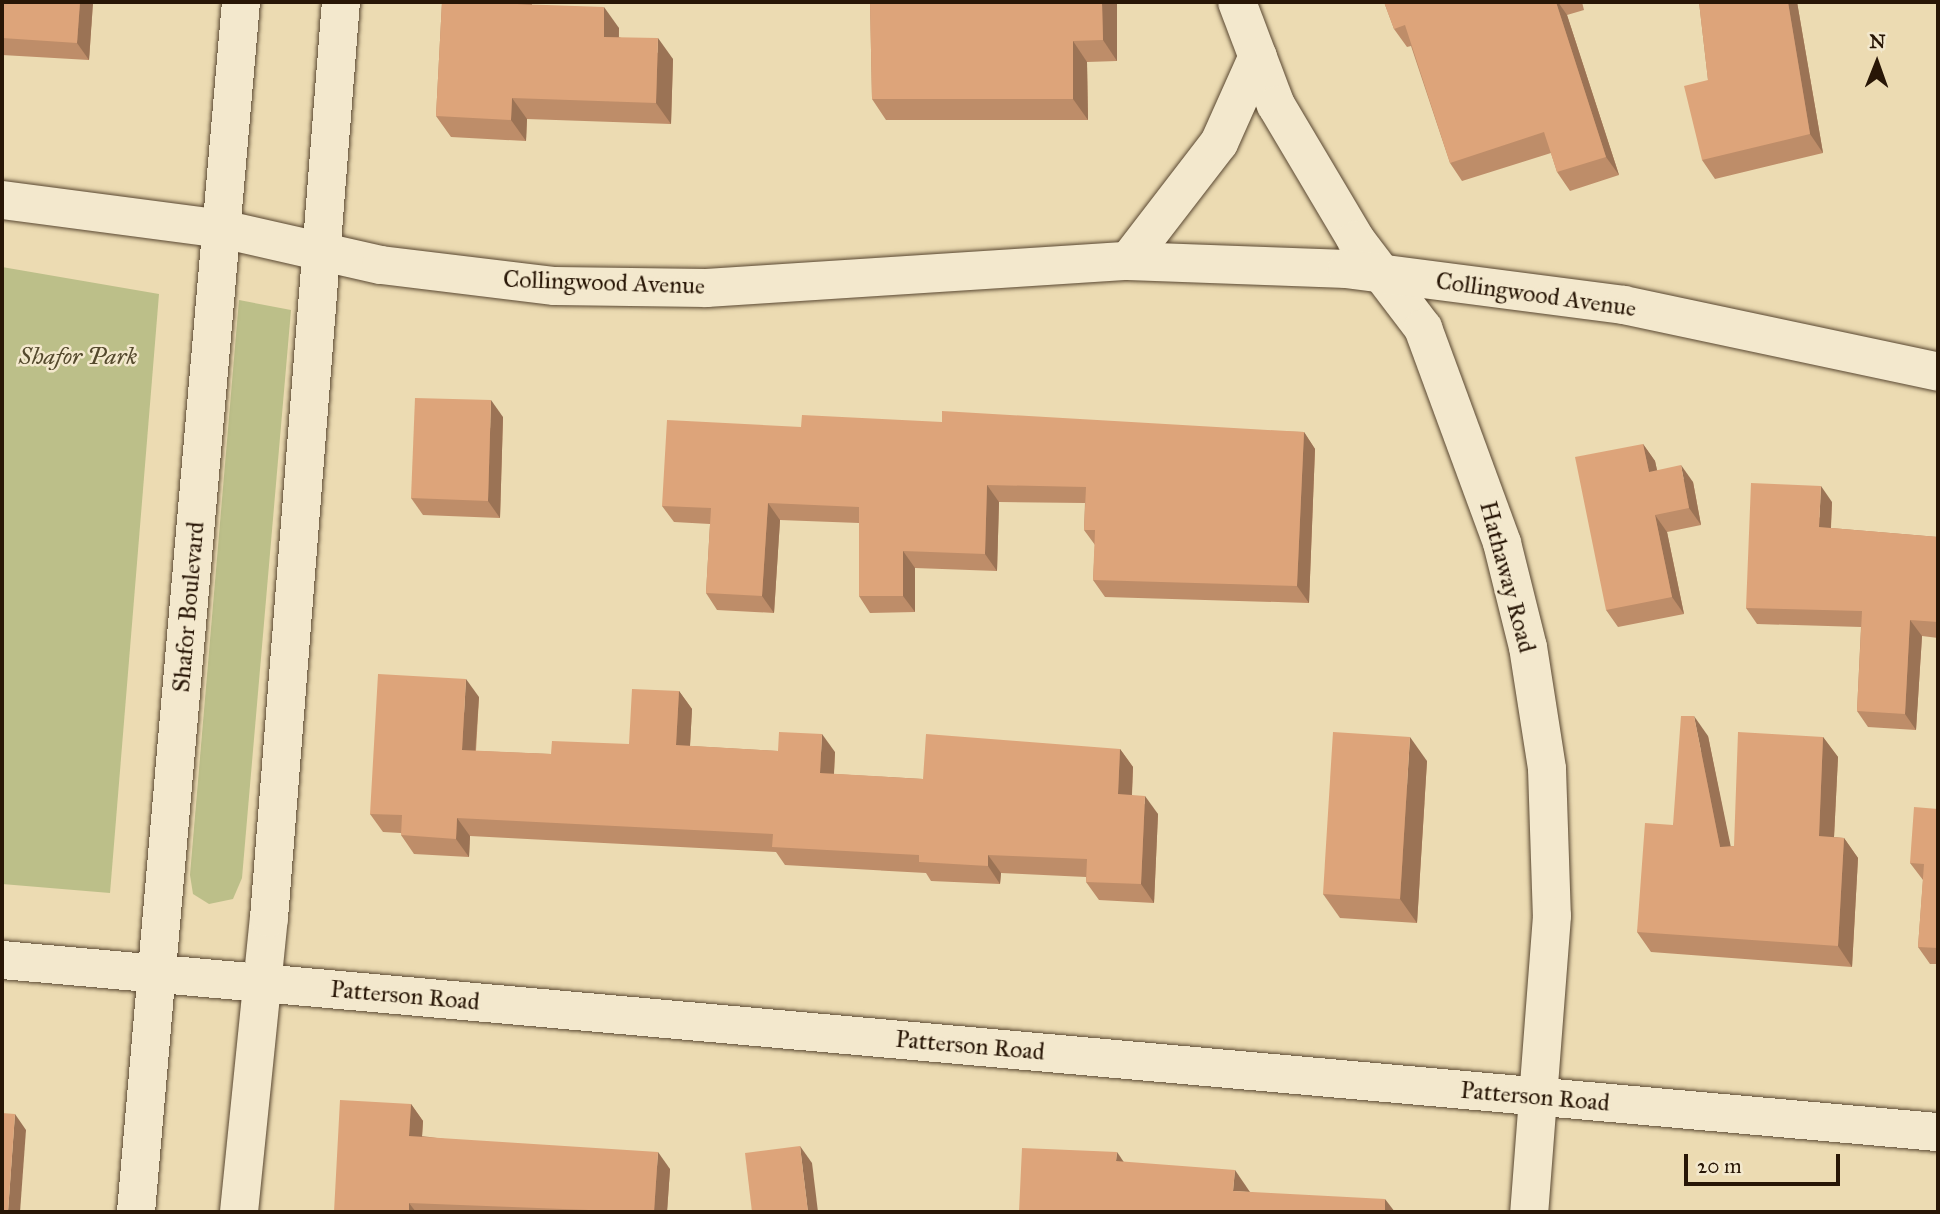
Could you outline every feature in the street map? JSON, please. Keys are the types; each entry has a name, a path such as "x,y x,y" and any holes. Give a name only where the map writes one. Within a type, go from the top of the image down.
{"street":[{"name":"Shafor Boulevard","path":"136,1212 241,2"},
{"path":"239,1212 263,983 341,2"},
{"name":"Hathaway Road","path":"1237,2 1276,104 1356,240 1387,274 1423,328 1502,544 1528,647 1547,769 1552,916 1529,1212"},
{"path":"1128,261 1219,143 1258,56"},
{"name":"Collingwood Avenue","path":"2,200 222,229 320,249 381,265 555,286 692,288 1128,261 1387,274 1624,305 1938,372"},
{"name":"Patterson Road","path":"2,960 1938,1132"}],"green space":[{"name":"Shafor Park","path":"2,267 159,294 110,893 2,884"},
{"path":"239,300 291,310 242,878 233,899 209,904 193,894 190,875"}],"building":[{"path":"2,2 80,2 77,43 2,38"},
{"path":"442,2 517,2 604,7 604,37 658,38 656,103 512,98 511,120 436,116"},
{"path":"870,2 1102,2 1103,40 1073,41 1073,99 872,99"},
{"path":"1384,2 1556,2 1606,157 1557,172 1544,132 1450,163 1405,25 1394,29"},
{"path":"1699,2 1788,2 1810,134 1702,160 1684,86 1708,80"},
{"path":"415,398 491,400 488,501 411,498"},
{"path":"942,411 1304,432 1297,586 1093,580 1095,530 1084,530 1086,487 987,485 985,554 903,551 903,596 859,596 859,507 768,503 762,596 706,593 711,508 662,506 667,420 801,427 802,415 942,422"},
{"path":"1643,444 1649,472 1681,465 1689,508 1655,515 1672,597 1606,610 1575,457"},
{"path":"1751,483 1821,486 1819,527 1938,537 1938,622 1910,620 1905,714 1857,711 1862,611 1746,608"},
{"path":"378,674 466,679 462,750 551,754 552,741 629,744 632,689 679,691 676,745 778,751 779,732 822,734 820,773 923,779 926,734 1120,749 1118,794 1145,796 1141,884 1086,882 1087,859 988,855 988,866 919,862 919,855 772,847 773,834 457,818 456,839 401,835 402,815 370,814"},
{"path":"1681,716 1694,716 1720,847 1734,846 1738,732 1823,737 1819,836 1844,838 1838,946 1637,932 1645,823 1673,825"},
{"path":"1333,732 1410,737 1400,899 1323,894"},
{"path":"1914,807 1938,809 1938,948 1918,947 1924,864 1910,863"},
{"path":"340,1100 411,1104 409,1136 658,1152 654,1212 589,1212 409,1203 409,1212 334,1212"},
{"path":"2,1113 15,1114 8,1212 2,1212"},
{"path":"800,1146 808,1212 752,1212 745,1153"},
{"path":"1022,1148 1117,1152 1116,1161 1235,1170 1233,1191 1385,1199 1385,1212 1019,1212"}]}
